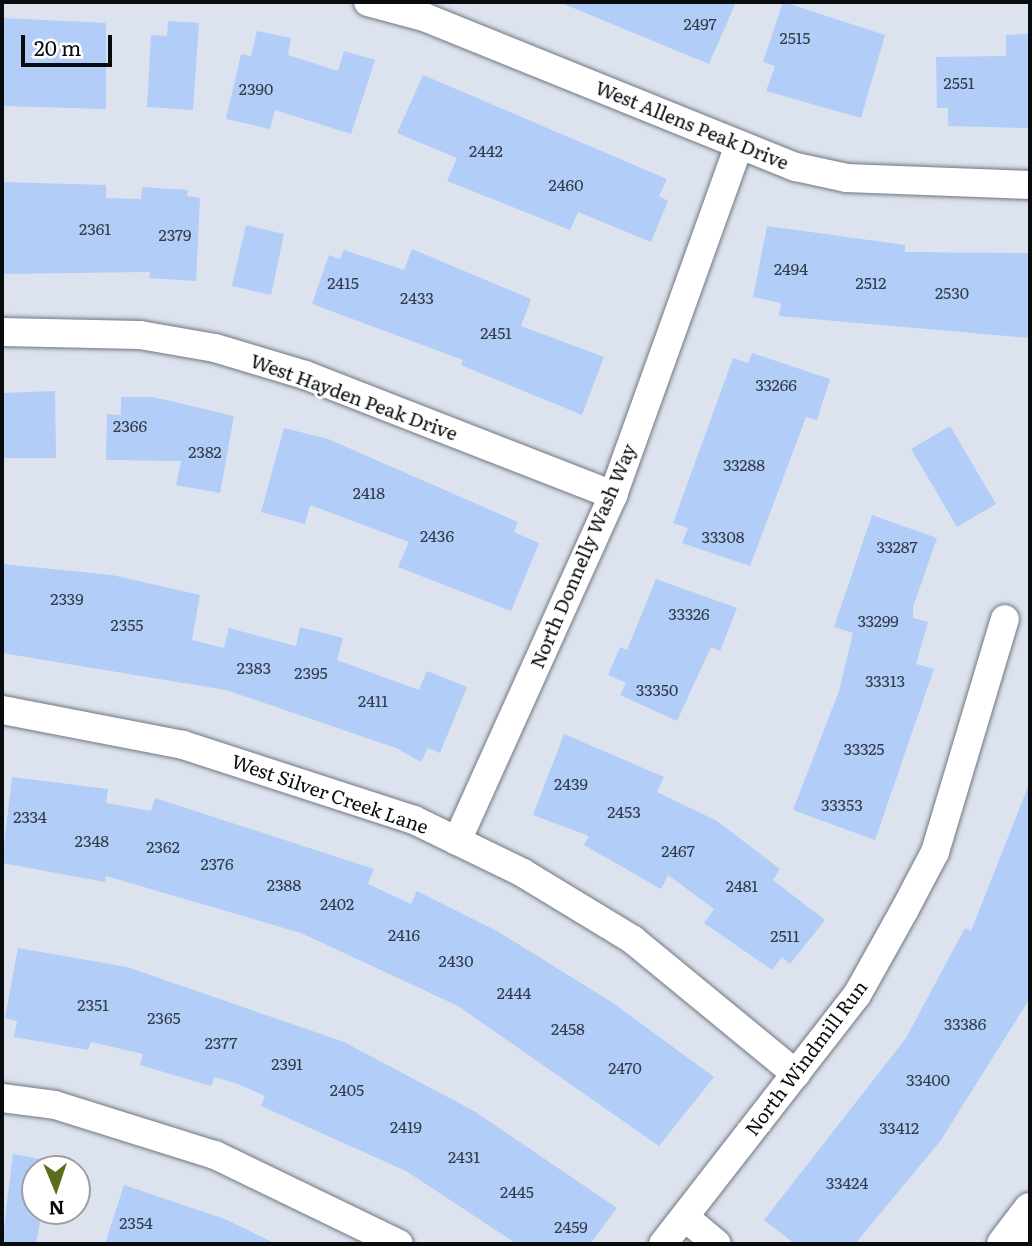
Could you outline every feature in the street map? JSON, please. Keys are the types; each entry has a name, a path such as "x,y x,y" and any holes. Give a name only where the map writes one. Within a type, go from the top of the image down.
{"street":[{"name":"West Allens Peak Drive","path":"368,2 424,17 738,147 847,178 1030,184"},
{"name":"North Donnelly Wash Way","path":"457,841 613,495 738,147"},
{"name":"West Hayden Peak Drive","path":"2,332 140,335 215,348 305,375 613,495"},
{"name":"North Windmill Run","path":"663,1244 857,995 935,852 1005,619"},
{"name":"West Silver Creek Lane","path":"2,710 183,745 288,775 457,841 633,940 796,1074"},
{"path":"2,1098 55,1105 215,1155 398,1244"},
{"path":"1004,1244 1030,1210"},
{"path":"685,1218 717,1244"}],"building":[{"path":"559,2 736,2 709,64"},
{"path":"783,2 885,35 861,118 766,91 775,66 763,62"},
{"path":"2,18 106,23 106,109 2,106"},
{"path":"168,21 199,23 193,110 147,107 151,35 167,36"},
{"path":"257,31 291,38 288,55 338,71 344,51 375,60 351,134 275,110 270,129 226,119 241,54 251,56"},
{"path":"1030,34 1030,128 948,126 948,108 937,108 936,57 1006,56 1006,35"},
{"path":"423,75 667,179 659,196 668,201 651,242 578,212 570,230 447,181 457,158 397,133"},
{"path":"2,182 106,185 106,198 141,199 142,187 188,190 187,196 200,198 196,281 149,278 150,272 2,274"},
{"path":"246,225 284,234 271,295 232,286"},
{"path":"767,226 905,245 905,252 1030,253 1030,338 779,316 781,303 753,297"},
{"path":"412,249 531,299 521,326 604,357 582,415 461,365 463,360 312,304 329,255 340,259 344,250 404,270"},
{"path":"752,353 830,379 817,420 806,417 750,566 682,543 688,528 673,523 733,358 748,363"},
{"path":"55,391 56,458 2,458 2,393"},
{"path":"121,397 153,397 234,416 220,493 176,485 181,461 106,460 107,414 121,415"},
{"path":"950,426 996,504 957,527 911,449"},
{"path":"284,428 328,439 518,522 514,532 539,543 511,611 398,567 409,542 310,505 305,524 261,512"},
{"path":"872,515 937,538 913,607 913,618 928,622 916,664 934,669 875,840 793,810 839,691 853,633 834,627"},
{"path":"2,564 112,575 200,595 192,640 224,648 229,628 296,646 300,627 343,638 337,660 419,690 427,671 467,687 440,753 428,748 421,762 396,748 226,690 2,653"},
{"path":"656,579 737,608 720,651 711,647 677,721 620,695 626,683 608,675 620,647 627,650"},
{"path":"564,734 664,777 657,792 717,821 780,869 773,880 825,920 790,964 782,957 772,970 704,923 714,909 668,875 661,889 584,845 589,836 533,815"},
{"path":"12,777 108,789 106,803 151,811 155,798 374,869 368,884 411,904 417,891 497,931 613,1003 714,1077 659,1146 458,1006 301,933 106,876 105,882 2,863"},
{"path":"1030,782 1030,998 941,1140 855,1244 795,1244 764,1220 906,1038 965,928 971,931"},
{"path":"18,948 127,967 344,1042 474,1111 617,1208 590,1244 517,1244 406,1171 261,1106 265,1096 238,1084 215,1077 211,1086 140,1065 143,1054 91,1042 88,1050 14,1037 17,1021 5,1018"},
{"path":"13,1154 21,1155 21,1225 39,1225 36,1244 2,1244"},
{"path":"124,1185 225,1219 276,1244 105,1244"}]}
